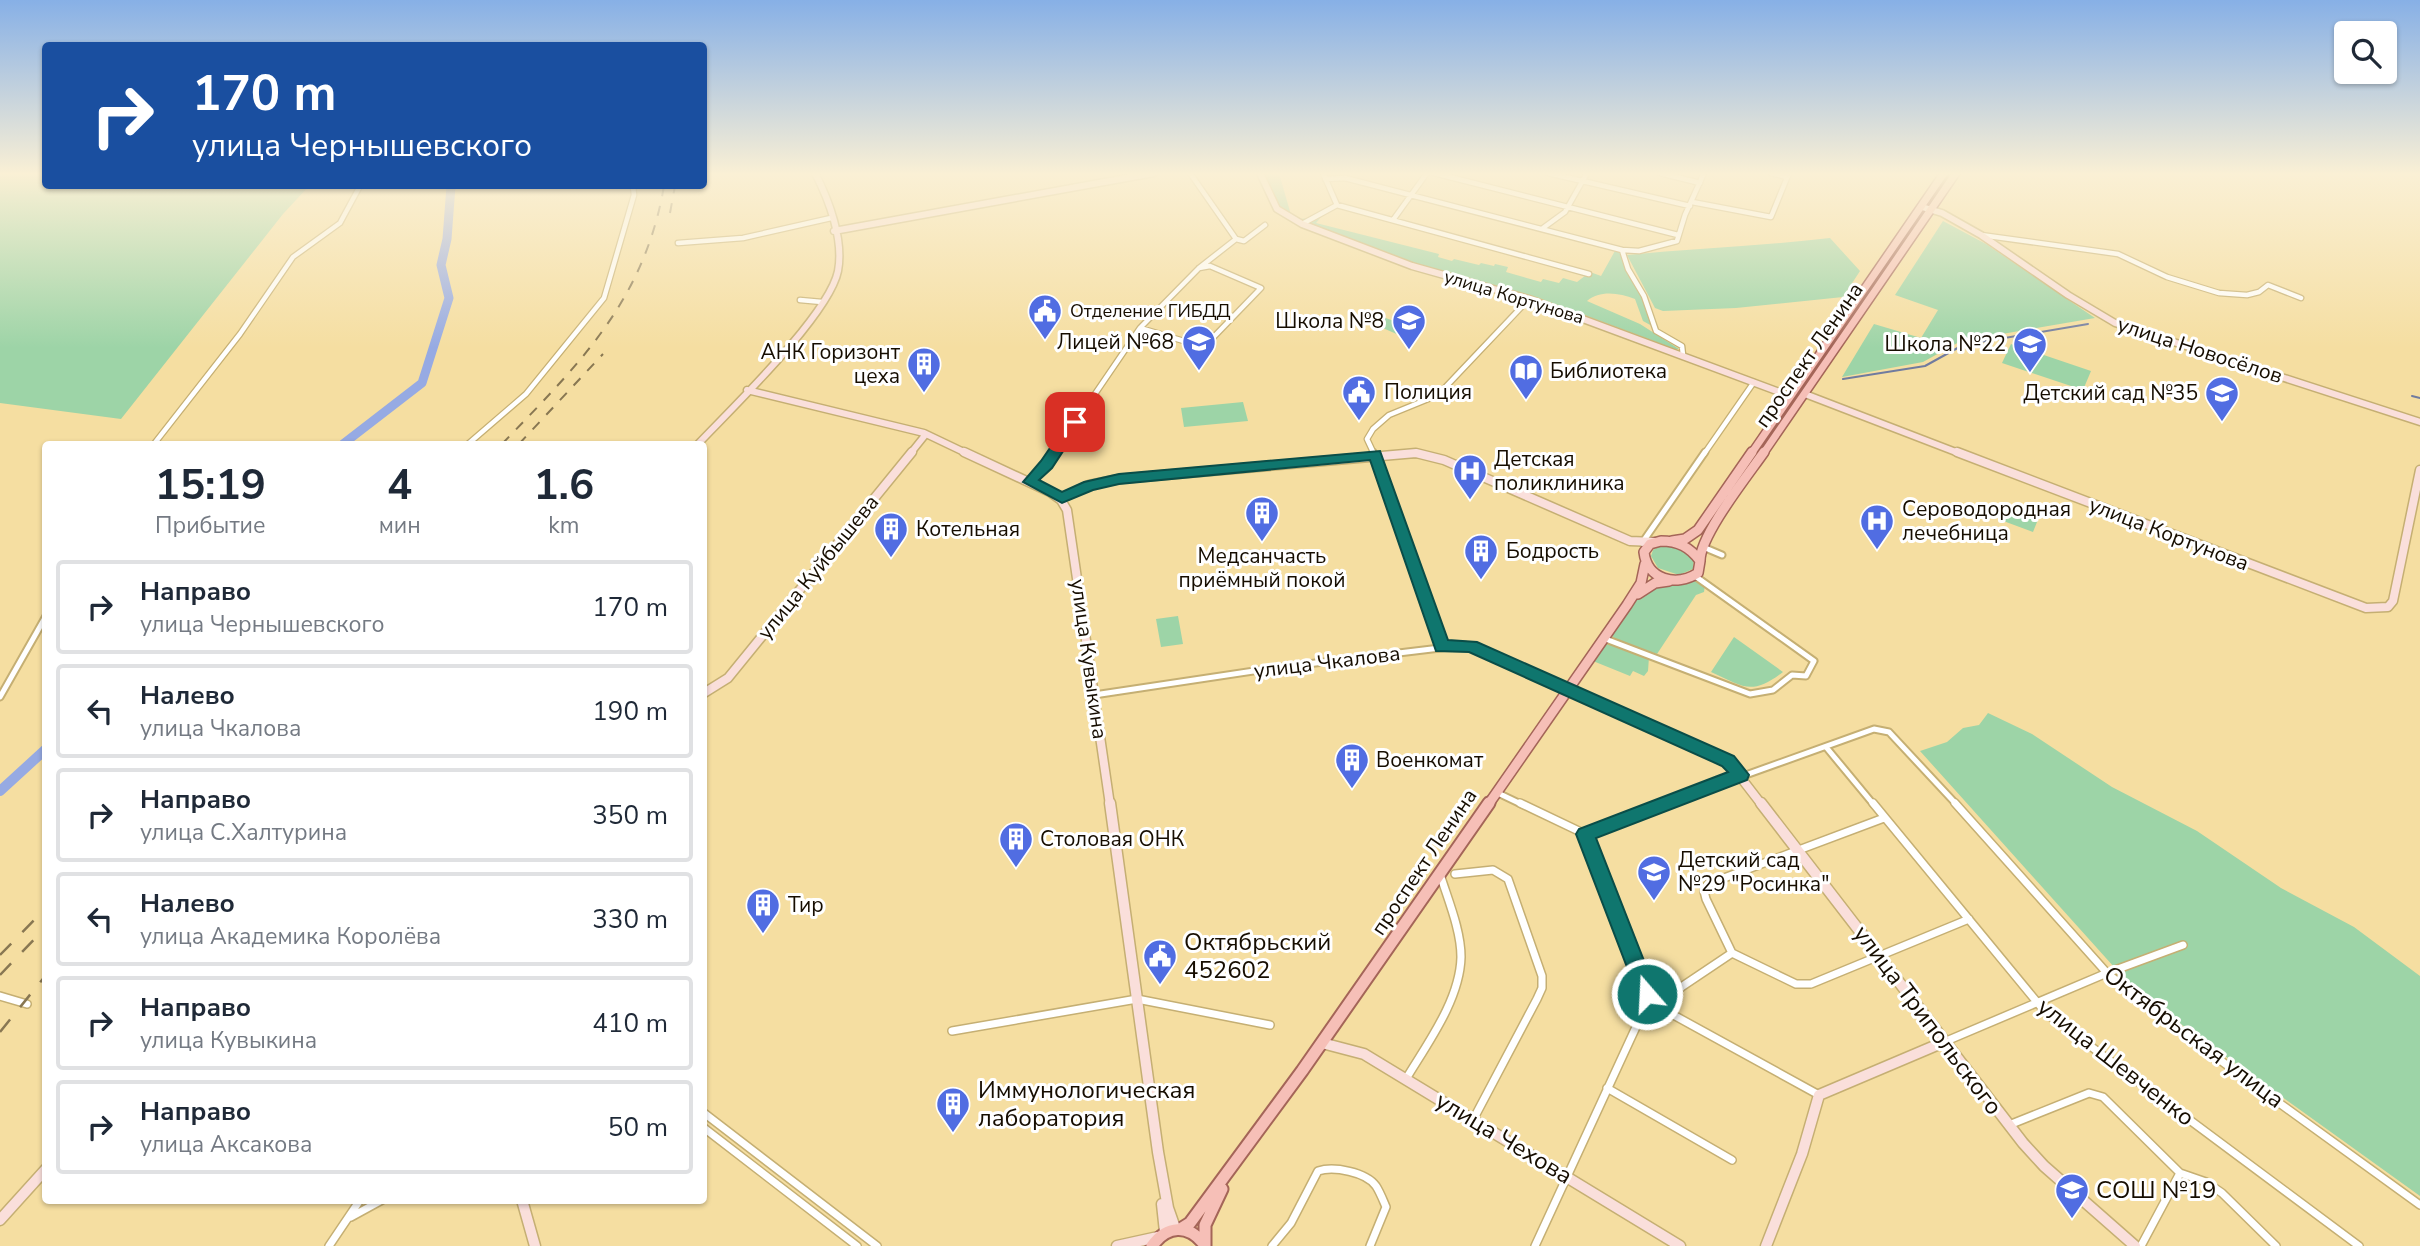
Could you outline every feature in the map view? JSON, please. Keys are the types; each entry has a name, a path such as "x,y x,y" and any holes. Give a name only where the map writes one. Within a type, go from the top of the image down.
{"main road":[{"name":"проспект Ленина","path":"1672,541 1685,539 1698,530 1905,231"},
{"name":"проспект Ленина","path":"1700,561 1702,546 1917,231"},
{"path":"1792,393 1803,397"},
{"path":"1672,541 1692,550 1700,561 1700,569 1695,576 1674,581 1657,575 1644,560 1647,548 1656,542 1672,541"},
{"name":"проспект Ленина","path":"1166,1234 1190,1223 1322,1043 1627,605 1641,583 1644,560"},
{"name":"проспект Ленина","path":"1627,605 1647,587 1674,581"},
{"name":"проспект Ленина","path":"1205,1246 1203,1236 1209,1214 1252,1140"},
{"path":"1166,1234 1198,1236 1205,1246"}],"street":[{"path":"156,441 240,334 293,257 329,231"},
{"path":"471,441 526,394 604,298 623,231"},
{"path":"678,243 733,240 772,231"},
{"path":"701,441 821,302 838,269 834,231"},
{"path":"1231,231 1236,239 1244,241 1257,231"},
{"name":"улица Кортунова","path":"1321,231 1412,266 1529,299 1754,382 1792,393"},
{"path":"1435,231 1589,274"},
{"path":"1554,231 1622,250 1639,250 1677,241 1680,231"},
{"path":"1664,231 1678,235"},
{"name":"улица Новосёлов","path":"1973,231 2115,323 2420,422"},
{"path":"1981,235 2019,237 2044,244 2120,254 2165,276 2215,293 2246,296 2264,290 2268,285 2301,298"},
{"path":"1030,482 1046,464 1140,328 1199,268 1236,239"},
{"path":"1622,250 1628,269 1644,296 1656,331 1682,346 1682,355"},
{"path":"1140,328 1204,347 1261,288 1210,266 1199,268"},
{"path":"1442,647 1367,439 1383,419 1394,412 1424,405 1438,395 1529,299"},
{"path":"800,300 821,302"},
{"path":"1642,543 1754,382"},
{"path":"747,390 926,434 1062,498 1089,485 1119,479 1416,453 1444,460 1618,536 1642,543 1656,542"},
{"name":"улица Кортунова","path":"1803,397 2358,606 2377,609 2388,607 2393,601 2420,470"},
{"name":"улица Куйбышева","path":"707,691 728,678 926,434"},
{"name":"улица Кувыкина","path":"1062,498 1070,519 1158,1152 1166,1234"},
{"path":"1618,536 1634,546 1644,560"},
{"path":"1702,546 1722,555"},
{"path":"1603,638 1750,694 1773,690 1792,675 1806,676 1814,661 1695,576"},
{"path":"0,697 42,623"},
{"name":"улица Чкалова","path":"1094,695 1442,647 1471,646 1728,761 1741,775"},
{"name":"Октябрьская улица","path":"1826,747 1874,729 1889,732 2107,973 2162,1018 2420,1205"},
{"path":"1585,834 1741,775 1826,747"},
{"name":"улица Шевченко","path":"1826,747 2037,1003 2060,1025 2359,1246"},
{"name":"улица Трипольского","path":"1741,775 2009,1125 2044,1166 2135,1246"},
{"path":"1500,794 1585,834 1652,1002 1819,1095"},
{"path":"1884,818 1708,884 1704,891 1706,899 1732,953 1796,984 1811,985 1969,919"},
{"path":"1455,874 1493,870 1508,878 1542,976 1538,999 1473,1121"},
{"path":"1406,1079 1440,1018 1459,975 1462,956 1440,874"},
{"path":"1819,1095 2107,973 2183,945"},
{"path":"1535,1246 1607,1088 1652,1002 1732,953"},
{"path":"0,996 27,1004"},
{"path":"952,1031 1137,999 1270,1025"},
{"name":"улица Чехова","path":"1322,1043 1356,1051 1406,1079 1680,1246"},
{"path":"1607,1088 1732,1160"},
{"path":"2009,1125 2083,1095 2096,1094 2110,1101 2180,1173 2206,1182 2222,1193 2276,1246"},
{"path":"1766,1246 1802,1154 1819,1095"},
{"path":"707,1114 877,1246"},
{"path":"707,1130 857,1246"},
{"path":"1272,1246 1292,1223 1315,1174 1324,1169 1356,1173 1378,1188 1386,1206 1370,1246"},
{"path":"0,1220 42,1173"},
{"path":"2141,1246 2180,1173"},
{"path":"329,1246 357,1204"},
{"path":"348,1218 374,1204"},
{"path":"523,1204 535,1246"},
{"path":"1117,1246 1166,1234"}],"green space":[{"path":"0,231 269,231 121,419 0,403"},
{"path":"1328,231 1348,231 1439,254 1438,257 1452,261 1454,259 1479,265 1481,263 1508,267 1506,272 1541,282 1543,279 1559,283 1563,278 1577,282 1590,272 1601,276 1616,249 1620,250 1625,269 1642,296 1652,326 1643,321 1635,299 1610,294 1598,295 1587,301 1640,324 1679,349 1539,298 1413,263"},
{"path":"1936,231 1962,231 1986,244 2095,318 1961,341 1923,362 1842,377 1874,324 1921,338 1938,310 1895,295"},
{"path":"1830,238 1860,271 1843,297 1736,308 1663,311 1655,308 1627,255 1779,243"},
{"path":"1383,317 1416,329 1417,332 1406,338 1378,326 1378,321"},
{"path":"2011,344 2091,371 2083,390 2002,363"},
{"path":"1243,402 1248,421 1184,427 1181,408"},
{"path":"2004,504 2039,517 2033,532 1998,519"},
{"path":"1661,545 1679,546 1694,559 1693,569 1679,575 1658,568 1651,556 1653,550"},
{"path":"1696,580 1705,585 1704,592 1696,595 1657,654 1618,641 1611,635 1635,602 1649,589 1668,583"},
{"path":"1178,616 1183,644 1161,647 1156,619"},
{"path":"1734,637 1783,672 1763,684 1747,687 1711,672"},
{"path":"1605,644 1616,645 1649,657 1648,671 1644,676 1633,671 1630,676 1593,661"},
{"path":"1988,713 2032,734 2112,787 2197,831 2281,888 2354,927 2420,976 2420,1196 2182,1025 2123,977 1920,751 1947,742 1963,728 1979,725"}],"waterway":[{"path":"347,441 422,383 449,298 441,265 448,231"},
{"path":"1843,379 1925,366 1963,345 2088,324"},
{"path":"2412,396 2420,398"},
{"path":"0,791 42,753"}],"railway":[{"path":"505,441 557,386 605,328 625,297 653,231"},
{"path":"522,441 603,354"},
{"path":"0,955 42,912"},
{"path":"0,975 42,931"},
{"path":"0,1032 42,980"}],"place":[{"name":"Отделение ГИБДД","path":"1045,341"},
{"name":"Школа №8","path":"1409,351"},
{"name":"Лицей №68","path":"1199,372"},
{"name":"Школа №22","path":"2030,374"},
{"name":"АНК Горизонт цеха","path":"924,394"},
{"name":"Библиотека","path":"1526,401"},
{"name":"Полиция","path":"1359,422"},
{"name":"Детский сад №35","path":"2222,423"},
{"name":"Детская поликлиника","path":"1470,501"},
{"name":"Медсанчасть приёмный покой","path":"1262,543"},
{"name":"Сероводородная лечебница","path":"1877,551"},
{"name":"Котельная","path":"891,559"},
{"name":"Бодрость","path":"1481,581"},
{"name":"Военкомат","path":"1352,790"},
{"name":"Столовая ОНК","path":"1016,869"},
{"name":"Детский сад №29 \"Росинка\"","path":"1654,902"},
{"name":"Тир","path":"763,935"},
{"name":"Октябрьский 452602","path":"1160,986"},
{"name":"Иммунологическая лаборатория","path":"953,1134"},
{"name":"СОШ №19","path":"2072,1220"}],"route":[{"path":"1075,422 1030,482 1062,498 1089,485 1119,479 1375,455 1442,647 1471,646 1728,761 1741,775 1585,834 1647,994"}]}
